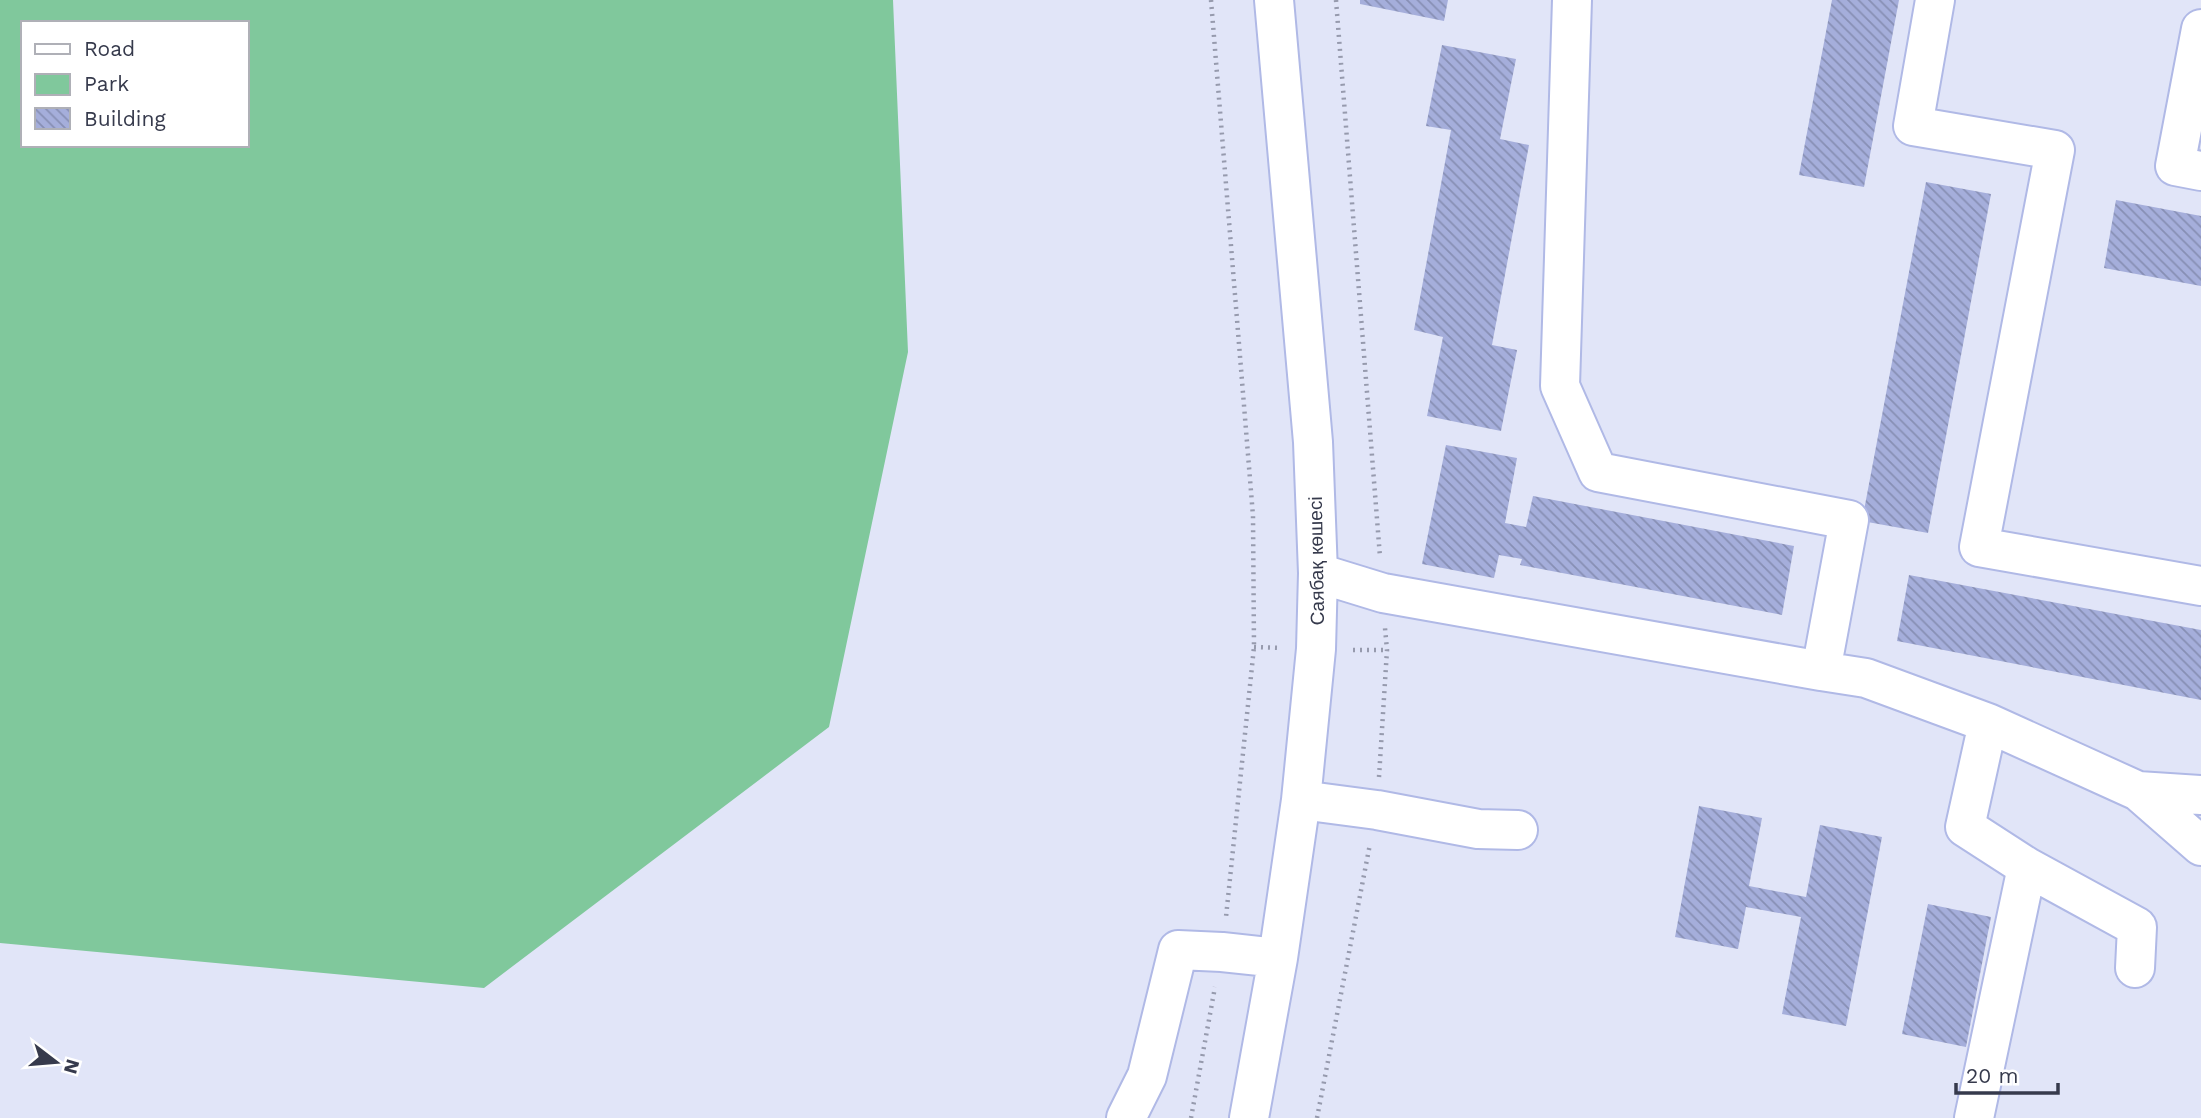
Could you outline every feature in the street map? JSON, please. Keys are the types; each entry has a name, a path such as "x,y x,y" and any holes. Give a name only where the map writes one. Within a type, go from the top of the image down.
{"street":[{"name":"Саябақ көшесі","path":"1250,1118 1278,958 1301,800 1316,649 1318,573 1313,442 1274,0"},
{"path":"1572,0 1560,386 1598,472 1849,520 1821,671"},
{"path":"1935,0 1913,126 2055,150 1979,547 2201,586"},
{"path":"2201,29 2196,78 2175,166 2201,171"},
{"path":"1318,573 1382,593 1866,678 1988,723 2138,791 2201,846"},
{"path":"1988,723 1965,827 2027,867 2137,927 2136,968"},
{"path":"2138,791 2201,795"},
{"path":"1301,800 1377,810 1478,829 1521,816"},
{"path":"1974,1118 2027,867"},
{"path":"1126,1118 1147,1076 1178,950 1278,958"}],"path":[{"path":"1191,1118 1222,952 1254,647 1253,516 1211,0"}],"green space":[{"path":"0,0 893,0 908,352 829,727 484,988 0,943"}],"building":[{"path":"1360,0 1448,0 1444,21 1360,4"},
{"path":"1832,0 1899,0 1864,187 1799,175"},
{"path":"1442,45 1516,59 1500,139 1529,145 1492,345 1517,350 1501,431 1427,416 1443,337 1414,330 1451,130 1426,126"},
{"path":"1926,182 1991,194 1928,533 1862,521"},
{"path":"2116,200 2201,216 2201,286 2104,268"},
{"path":"1446,445 1517,458 1505,523 1526,527 1533,496 1794,546 1782,615 1520,565 1522,559 1499,555 1494,578 1422,564"},
{"path":"1909,575 2201,630 2201,700 1897,641"},
{"path":"1699,806 1762,818 1749,886 1806,897 1820,825 1882,837 1846,1026 1782,1014 1801,917 1746,907 1738,949 1675,937"},
{"path":"1928,904 1991,917 1966,1047 1902,1034"}]}
